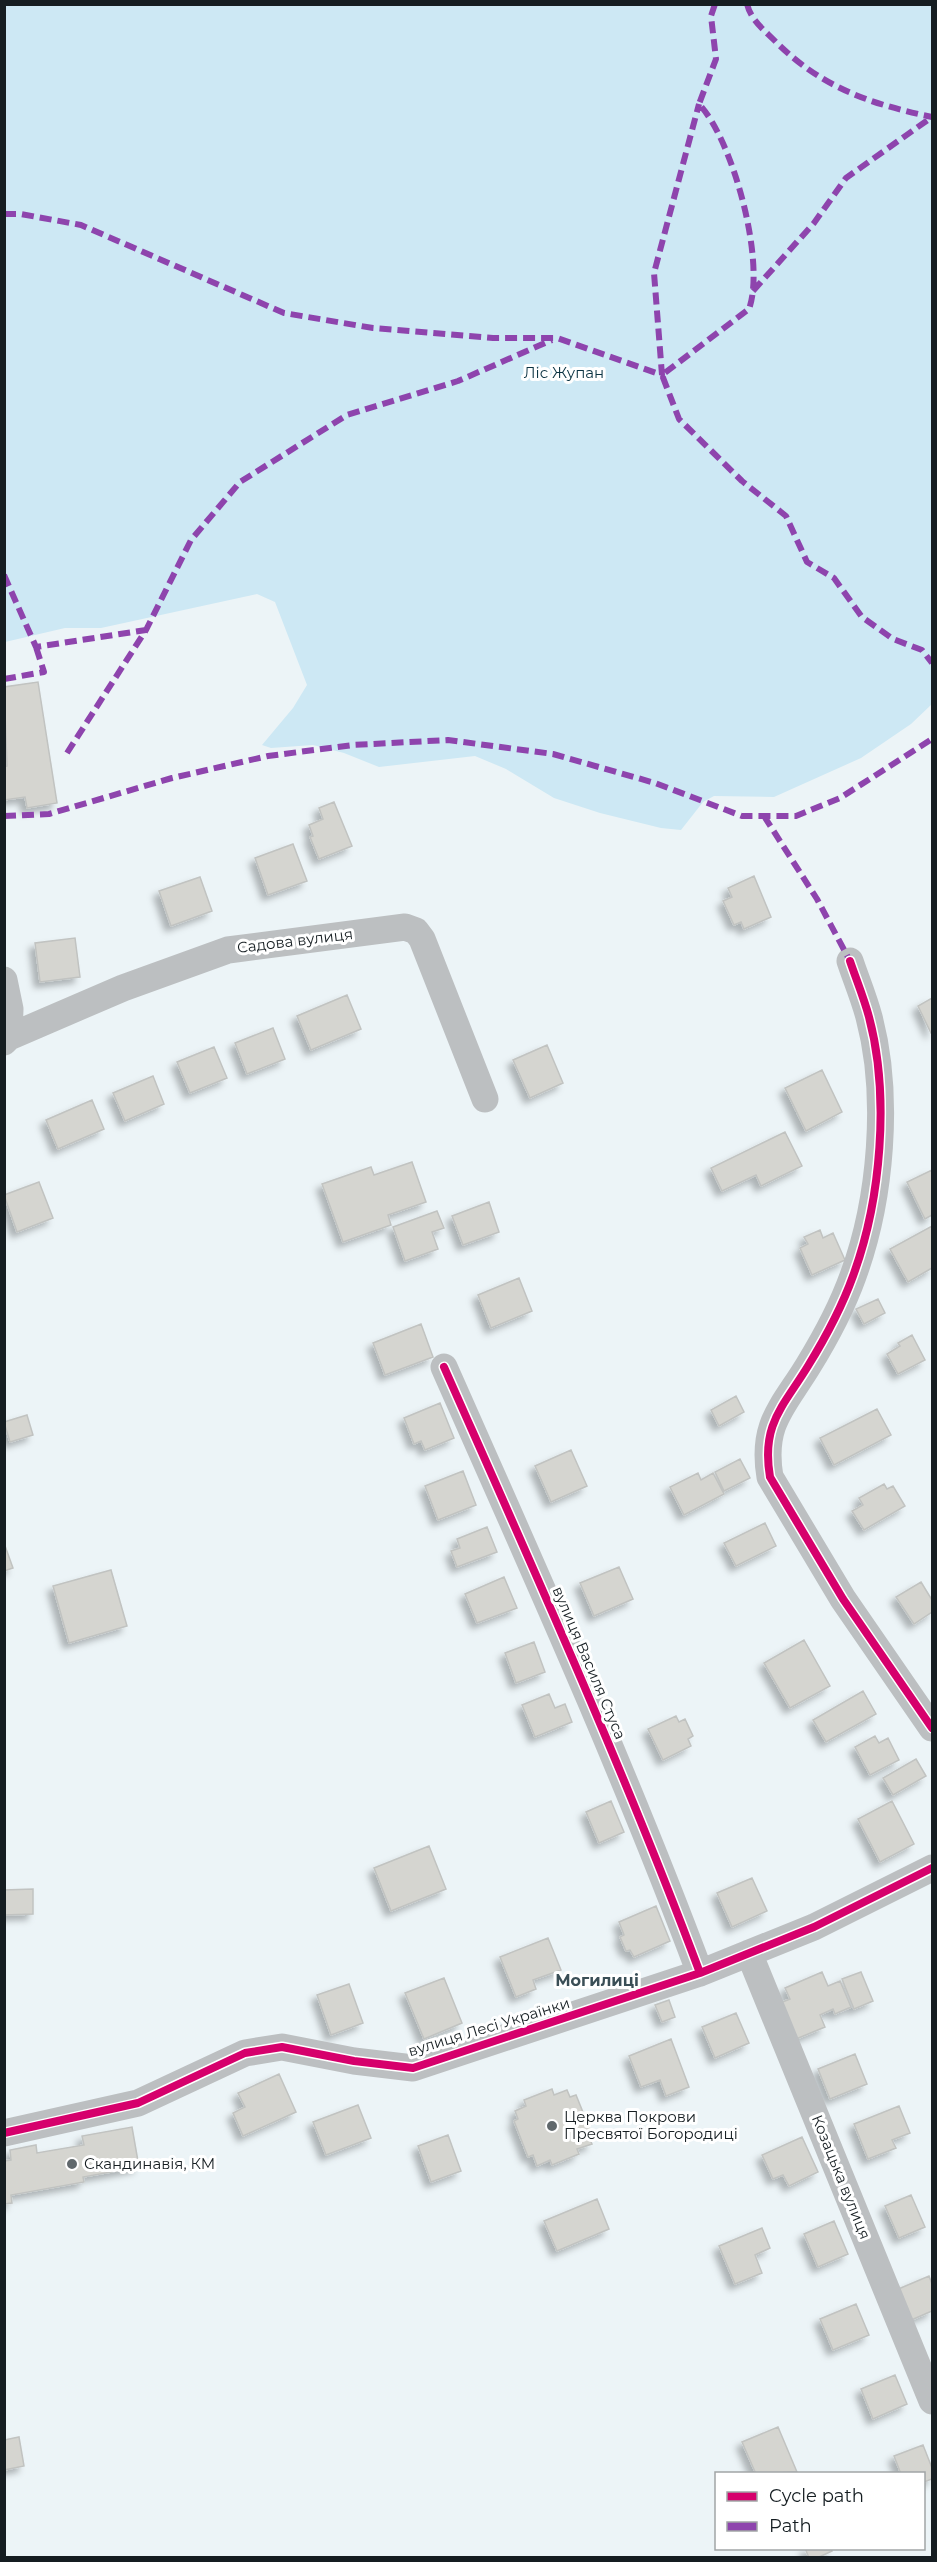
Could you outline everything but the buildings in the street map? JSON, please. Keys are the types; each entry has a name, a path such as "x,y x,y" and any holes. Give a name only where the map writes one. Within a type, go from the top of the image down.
{"street":[{"name":"Садова вулиця","path":"7,1040 123,988 228,950 405,927 416,931 422,939 485,1099"},
{"path":"850,961 869,1018 882,1107 874,1203 853,1277 809,1365 782,1403 768,1436 766,1454 770,1477 843,1599 933,1728"},
{"path":"4,980 10,1009 7,1040"},
{"name":"вулиця Василя Стуса","path":"444,1367 615,1758 700,1973"},
{"name":"вулиця Лесі Українки","path":"4,2133 138,2103 245,2053 282,2047 413,2068 700,1973 814,1927 933,1869"},
{"name":"Козацька вулиця","path":"749,1953 933,2401"}],"green space":[{"name":"Ліс Жупан","path":"5,4 932,5 932,704 911,724 861,758 774,797 714,796 703,802 681,830 661,828 600,813 554,798 506,769 475,756 379,767 344,753 313,745 271,748 262,745 293,708 307,685 275,602 257,594 101,628 65,628 5,642"}],"marked path":[{"path":"715,4 711,16 716,59 699,104 712,121 724,145 743,202 750,233 753,288 749,309 662,375 679,419 742,481 786,516 807,562 834,578 862,617 893,639 922,650 932,663"},
{"path":"747,4 754,20 774,40 791,56 828,82 867,99 932,117"},
{"path":"4,214 21,214 81,225 284,313 373,328 493,338 557,338 662,375 654,273 699,104"},
{"path":"753,291 814,223 846,178 932,117"},
{"path":"67,753 146,630 191,540 240,482 347,415 458,381 552,340"},
{"path":"4,575 36,647 146,630"},
{"path":"4,679 44,672 36,647"},
{"path":"4,816 49,814 172,778 268,756 353,745 448,740 553,754 655,783 742,816 796,816 840,798 932,739"},
{"path":"764,816 817,899 850,961"}],"cycle path":[{"path":"850,961 867,1010 879,1080 881,1114 876,1181 863,1246 849,1287 820,1345 776,1417 771,1429 768,1459 770,1477 843,1599 932,1728"},
{"path":"444,1367 609,1744 700,1973"},
{"path":"4,2133 138,2103 245,2053 282,2047 354,2061 413,2068 700,1973 814,1927 932,1868"}],"place":[{"name":"Церква Покрови Пресвятої Богородиці","path":"552,2126"},
{"name":"Скандинавія, КМ","path":"72,2164"}],"district":[{"name":"Могилиці","path":"597,1980"}]}
